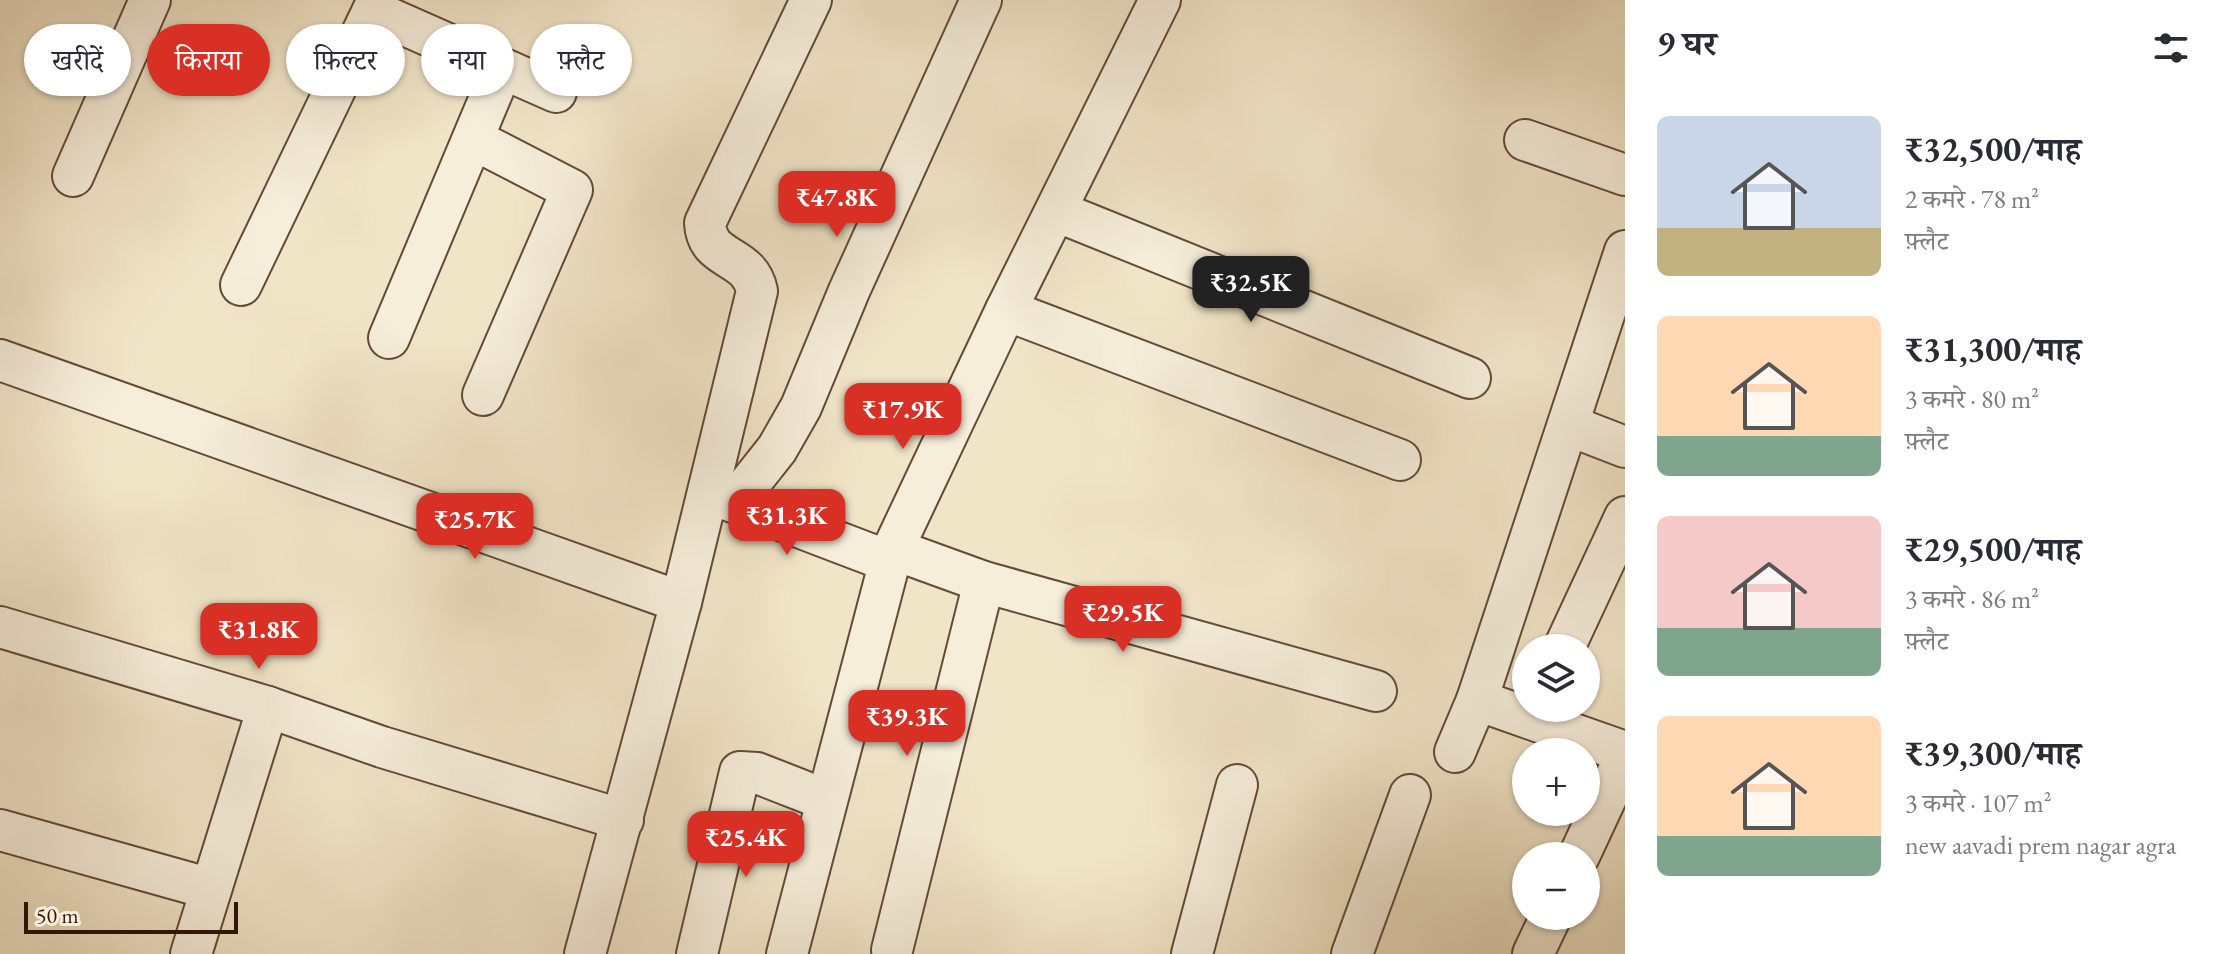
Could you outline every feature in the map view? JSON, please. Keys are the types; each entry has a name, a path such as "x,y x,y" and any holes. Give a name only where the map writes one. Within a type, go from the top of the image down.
{"street":[{"path":"73,176 150,0"},
{"path":"585,954 681,602 722,497 757,291 754,275 706,239 705,223 811,0"},
{"path":"722,497 777,449 801,407 849,291 981,0"},
{"path":"787,954 890,555 1006,310 1160,0"},
{"path":"241,285 376,6 421,28"},
{"path":"389,338 491,96"},
{"path":"473,139 572,190 566,211 483,395"},
{"path":"1525,140 1625,175"},
{"path":"1056,211 1470,378"},
{"path":"1455,752 1477,700 1625,251"},
{"path":"1006,310 1400,460"},
{"path":"0,360 681,602"},
{"path":"1568,425 1625,447"},
{"path":"722,497 890,555 1376,691"},
{"path":"1569,634 1625,517"},
{"path":"896,953 984,582"},
{"path":"0,627 268,707 382,747 623,820"},
{"path":"1477,700 1512,708"},
{"path":"191,954 268,707"},
{"path":"1555,722 1625,755 1585,842"},
{"path":"697,954 740,772 757,773 826,800"},
{"path":"1192,954 1237,785"},
{"path":"1352,954 1410,795"},
{"path":"0,830 211,889"},
{"path":"1533,954 1544,930"}]}
